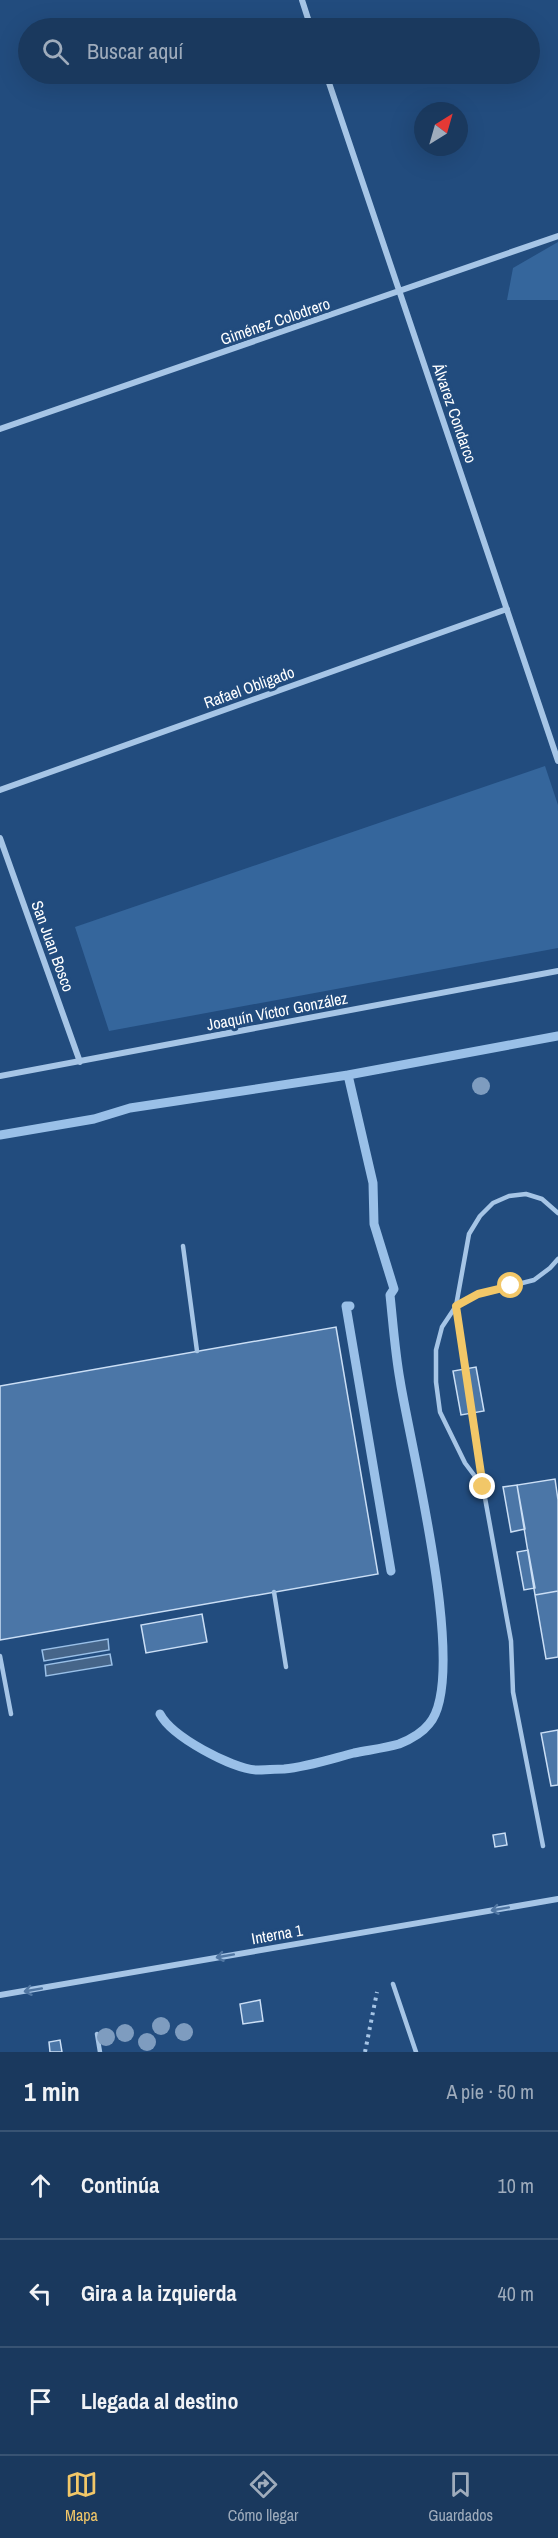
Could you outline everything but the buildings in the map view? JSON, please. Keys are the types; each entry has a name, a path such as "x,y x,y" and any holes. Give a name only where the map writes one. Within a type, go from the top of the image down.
{"street":[{"path":"302,0 308,18"},
{"name":"Álvarez Condarco","path":"329,84 558,761"},
{"name":"Giménez Colodrero","path":"0,429 558,236"},
{"name":"Rafael Obligado","path":"0,790 507,609"},
{"name":"San Juan Bosco","path":"0,838 80,1062"},
{"name":"Joaquín Víctor González","path":"0,1076 558,971"},
{"name":"Interna 1","path":"0,1995 558,1899"}],"lane":[{"path":"543,1846 513,1692 511,1641 483,1487 456,1306 469,1234 480,1216 494,1203 509,1196 526,1194 542,1199 558,1213"},
{"path":"183,1246 197,1351"},
{"path":"483,1487 465,1463 441,1412 436,1382 436,1350 442,1327 456,1306 478,1294 534,1280 558,1259"},
{"path":"274,1592 286,1667"},
{"path":"0,1656 11,1714"},
{"path":"393,1984 416,2052"},
{"path":"97,2034 100,2052"}],"path":[{"path":"365,2052 377,1987"}],"shaded area":[{"path":"558,242 558,300 507,300 513,268"},
{"path":"545,766 558,805 558,948 109,1031 75,927"},
{"path":"108,1639 109,1650 44,1661 42,1650"},
{"path":"110,1654 112,1665 46,1676 45,1665"}],"waterway":[{"path":"0,1135 94,1119 130,1108 348,1075 558,1036"},
{"path":"160,1714 167,1723 189,1741 232,1764 256,1770 284,1769 399,1744 419,1733 429,1724 440,1699 443,1660 434,1559 398,1369 390,1295 394,1289 374,1224 373,1183 348,1075"},
{"path":"350,1306 346,1306 391,1571"}],"route":[{"path":"483,1487 456,1306 478,1294 511,1286"}]}
